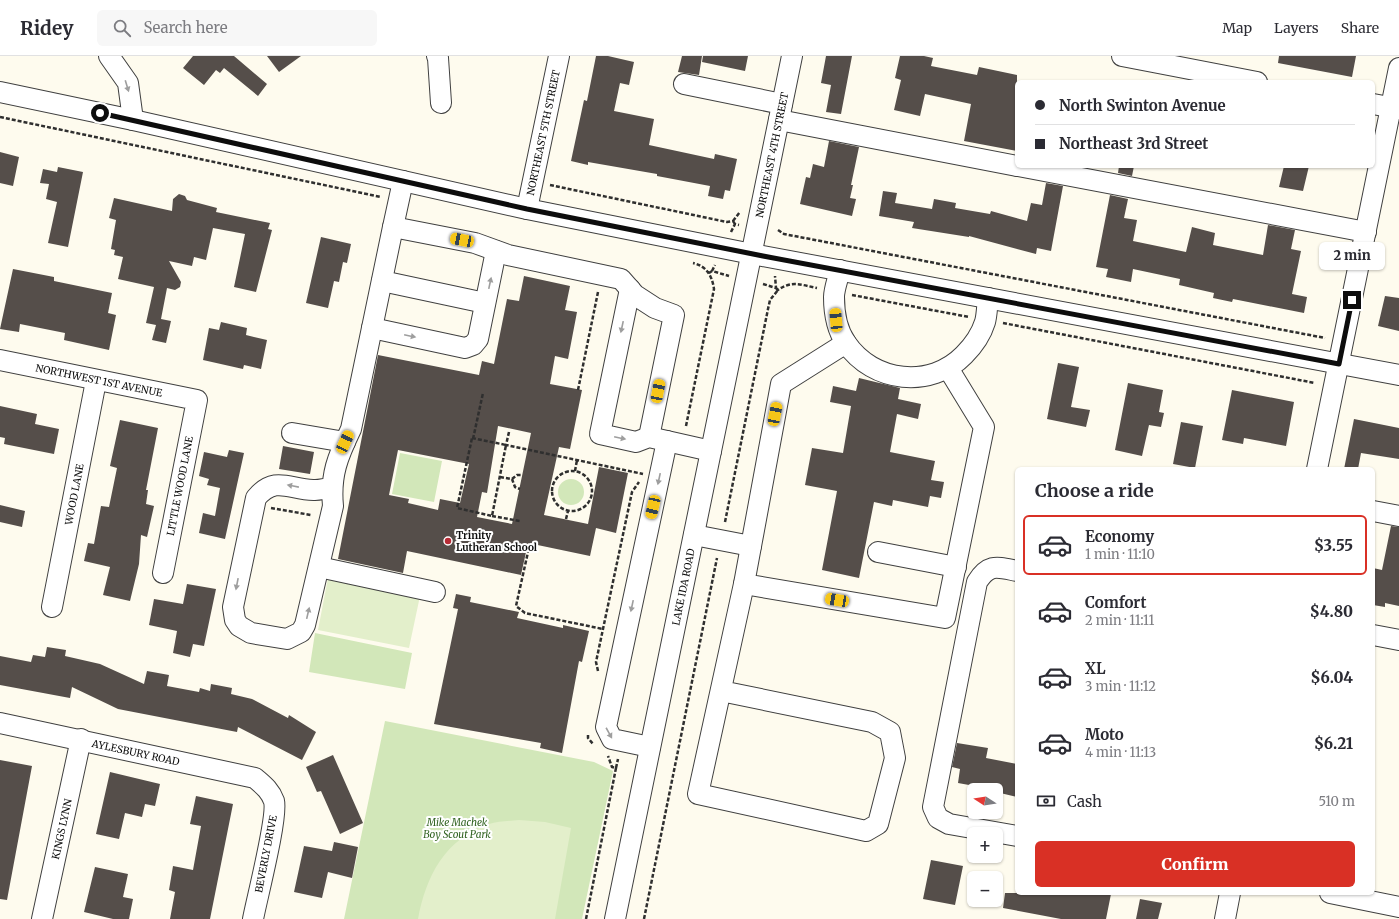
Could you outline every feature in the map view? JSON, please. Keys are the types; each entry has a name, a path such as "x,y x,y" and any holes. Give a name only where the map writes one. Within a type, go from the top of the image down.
{"street":[{"path":"109,56 128,83 133,120"},
{"path":"437,56 441,102"},
{"name":"NORTHEAST 5TH STREET","path":"527,209 559,56"},
{"name":"NORTHEAST 4TH STREET","path":"752,254 792,56"},
{"path":"1122,56 1247,80"},
{"path":"1317,467 1366,232 1388,107 1399,68"},
{"path":"684,84 781,112 1015,165"},
{"path":"0,92 133,120 527,209 752,254 1399,375"},
{"path":"1029,168 1366,232"},
{"path":"332,488 315,490 277,485 265,490 256,498 253,506 233,607 235,620 239,626 251,633 287,639 300,632 305,625 333,506 332,488 338,458 351,428 402,181"},
{"path":"393,227 475,243 508,255 621,279 629,292 635,294 655,308 674,315 658,439 606,727 612,738 650,747"},
{"path":"372,328 469,347 473,346 478,339 496,251"},
{"name":"LAKE IDA ROAD","path":"615,919 752,254"},
{"path":"840,270 835,292 836,320 846,343 863,362 885,374 909,379 934,375 956,364 974,346 986,320 988,298"},
{"path":"382,281 485,303"},
{"path":"629,292 600,434 636,442 658,439 711,451"},
{"path":"721,691 872,722 890,732 895,758 878,824 866,831 698,794 744,584 781,384 846,343"},
{"name":"NORTHWEST 1ST AVENUE","path":"0,360 96,381 197,400"},
{"path":"744,584 946,618 984,427 948,368"},
{"name":"WOOD LANE","path":"52,607 96,381"},
{"name":"LITTLE WOOD LANE","path":"163,573 197,400"},
{"path":"292,433 345,442"},
{"path":"1375,511 1399,516"},
{"path":"694,535 750,546"},
{"path":"878,552 956,567"},
{"path":"319,567 435,592"},
{"path":"1015,571 995,567 984,572 977,582 933,807 938,818 949,824 1015,836"},
{"path":"1375,635 1399,640"},
{"name":"AYLESBURY ROAD","path":"0,723 241,773 255,778 269,789"},
{"name":"KINGS LYNN","path":"42,919 81,739"},
{"name":"BEVERLY DRIVE","path":"253,919 273,824 274,802 269,789"},
{"path":"1225,919 1230,895"},
{"path":"1340,895 1399,907"}],"path":[{"path":"533,182 727,222 733,221 735,224"},
{"path":"778,230 784,234 1325,338"},
{"path":"644,919 768,308 770,300 777,289 787,284 793,284 1315,383"},
{"path":"595,287 598,290 629,292"},
{"path":"578,390 598,290"},
{"path":"483,393 457,508 520,521"},
{"path":"492,516 509,432"},
{"path":"473,439 645,474"},
{"path":"575,471 578,460"},
{"path":"575,471 584,475 589,480 593,494 591,499 581,510 568,511 556,505 551,493 551,486 559,475 565,472 575,471"},
{"path":"512,479 517,474 522,475"},
{"path":"500,477 512,479"},
{"path":"512,479 515,487 520,489"},
{"path":"566,519 568,511"},
{"path":"530,543 516,606 525,613 603,629"}],"green space":[{"path":"400,453 442,461 434,502 392,494"},
{"path":"571,479 580,483 584,492 580,501 571,505 562,501 558,492 562,483"},
{"path":"328,578 420,596 409,648 318,630"},
{"path":"315,633 412,653 405,689 309,672"},
{"name":"Mike Machek Boy Scout Park","path":"385,721 594,762 613,771 582,919 344,919"},
{"path":"519,820 545,822 571,828 555,919 418,919 426,888 432,874 449,849 460,839 489,824"}],"building":[{"path":"193,56 234,56 267,84 258,96 224,68 220,73 216,70 204,85 183,68"},
{"path":"267,56 301,56 279,72"},
{"path":"596,56 608,56 634,62 629,85 620,83 614,111 654,119 649,145 714,159 715,154 737,159 730,191 725,190 723,199 708,196 710,186 657,176 657,174 588,162 588,165 571,161 584,100 587,101"},
{"path":"682,56 702,56 699,75 678,72"},
{"path":"703,56 748,56 745,71 702,62"},
{"path":"826,56 852,56 841,114 826,112 831,85 821,83"},
{"path":"900,56 924,56 933,58 931,66 977,75 979,67 1017,75 1017,80 1015,80 1015,151 964,141 971,104 925,94 920,116 894,110 901,80 895,78"},
{"path":"1279,56 1356,56 1352,77 1278,63"},
{"path":"829,141 859,147 851,185 853,185 850,198 856,199 852,216 800,204 806,177 810,178 813,164 824,167"},
{"path":"0,152 19,157 13,186 0,183"},
{"path":"58,167 83,172 68,247 48,243 57,202 46,199 49,184 40,183 43,169 57,172"},
{"path":"1119,168 1134,168 1132,176 1118,173"},
{"path":"1284,168 1309,168 1303,191 1279,187"},
{"path":"1046,183 1063,186 1051,251 1037,248 1036,254 969,236 912,228 914,222 879,216 883,191 897,193 895,203 932,209 934,199 956,203 955,208 990,214 991,211 1027,221 1031,203 1042,205"},
{"path":"179,194 185,196 187,200 217,208 216,212 270,223 268,229 272,230 256,292 234,287 245,234 213,228 206,260 194,257 192,266 169,261 181,282 180,287 175,290 167,288 161,319 171,321 166,343 152,340 156,325 146,323 154,287 118,279 123,257 114,255 115,250 111,249 116,220 109,218 114,198 172,211 173,199"},
{"path":"1110,195 1128,199 1124,218 1137,220 1133,241 1186,252 1192,227 1215,233 1213,245 1263,255 1268,225 1295,230 1291,249 1301,251 1292,294 1307,297 1304,313 1233,299 1232,302 1213,298 1214,293 1179,285 1180,279 1133,269 1131,282 1106,277 1108,269 1096,267"},
{"path":"321,237 351,244 347,263 343,262 339,282 334,281 328,308 306,303"},
{"path":"13,269 54,277 54,281 112,293 108,313 116,315 109,350 64,340 65,333 20,324 19,332 0,329"},
{"path":"524,276 570,286 565,310 577,312 568,359 555,356 550,384 582,390 570,449 559,447 544,515 588,524 599,467 628,473 616,533 596,528 590,556 528,543 521,575 407,551 403,573 338,559 378,355 479,375 482,361 494,364 507,299 519,301","holes":["498,426 531,433 512,524 477,517 482,492 487,493","398,450 469,464 460,503 440,499 438,510 408,503 409,499 389,495"]},
{"path":"1385,296 1399,298 1399,331 1378,326"},
{"path":"221,322 247,328 246,335 267,340 261,369 244,365 243,369 203,360 209,328 219,330"},
{"path":"1058,363 1079,367 1071,407 1090,410 1086,427 1047,419"},
{"path":"859,378 900,388 898,399 921,404 918,419 897,414 890,452 935,461 931,480 944,482 941,498 930,496 928,507 893,500 892,506 874,502 859,578 822,570 837,491 805,485 812,448 843,453 851,406 830,402 833,386 856,391"},
{"path":"1128,383 1163,390 1159,412 1164,413 1161,427 1149,425 1142,456 1115,450"},
{"path":"1232,390 1294,402 1286,446 1244,438 1243,444 1222,440"},
{"path":"0,406 37,414 35,424 59,429 54,454 4,444 5,438 0,437"},
{"path":"1354,419 1399,428 1399,459 1361,453 1358,467 1344,467"},
{"path":"120,420 158,428 146,490 148,490 146,504 154,506 147,537 141,535 139,564 130,601 103,595 110,567 84,561 88,543 94,544 101,506 109,507 117,468 110,466"},
{"path":"1181,422 1203,426 1195,467 1173,464"},
{"path":"283,446 314,452 310,474 279,469"},
{"path":"229,450 244,453 225,539 199,533 203,513 215,516 220,488 207,485 209,479 199,476 204,452 227,457"},
{"path":"0,505 25,511 22,527 0,522"},
{"path":"1391,526 1399,527 1399,606 1385,603 1385,607 1375,605 1375,568 1382,570"},
{"path":"187,584 216,589 204,646 193,644 190,657 173,653 177,631 149,625 154,599 183,604"},
{"path":"456,594 471,597 470,602 519,612 517,618 563,628 563,625 589,631 582,662 579,661 562,753 540,748 541,743 434,724 458,609 453,608"},
{"path":"47,647 66,650 65,656 100,664 144,684 147,671 169,675 167,686 199,692 200,688 210,691 211,684 232,688 231,694 252,699 288,718 289,715 316,732 302,760 238,727 237,732 118,709 72,687 70,698 0,685 0,656 31,662 33,655 45,657"},
{"path":"957,743 988,748 986,758 1015,764 1015,797 1003,794 1003,783 967,783 967,785 958,783 960,769 952,767"},
{"path":"333,755 363,823 340,834 321,791 317,792 306,767"},
{"path":"0,760 32,766 7,900 0,899"},
{"path":"110,772 160,784 155,806 145,804 142,817 125,813 119,839 96,834"},
{"path":"196,796 233,804 210,919 170,919 175,892 169,890 173,866 193,870 201,826 190,824"},
{"path":"334,842 358,847 352,878 328,872 322,898 294,892 304,846 332,851"},
{"path":"931,860 963,866 955,905 923,899"},
{"path":"95,867 128,874 123,897 133,899 129,919 113,919 84,912"},
{"path":"1005,893 1015,893 1015,895 1111,895 1106,919 1061,919 1003,908"},
{"path":"1140,899 1162,903 1158,919 1136,919"}],"place":[{"name":"Trinity Lutheran School","path":"448,541"}],"route":[{"path":"100,113 527,209 763,256 1339,364 1352,300"}]}
